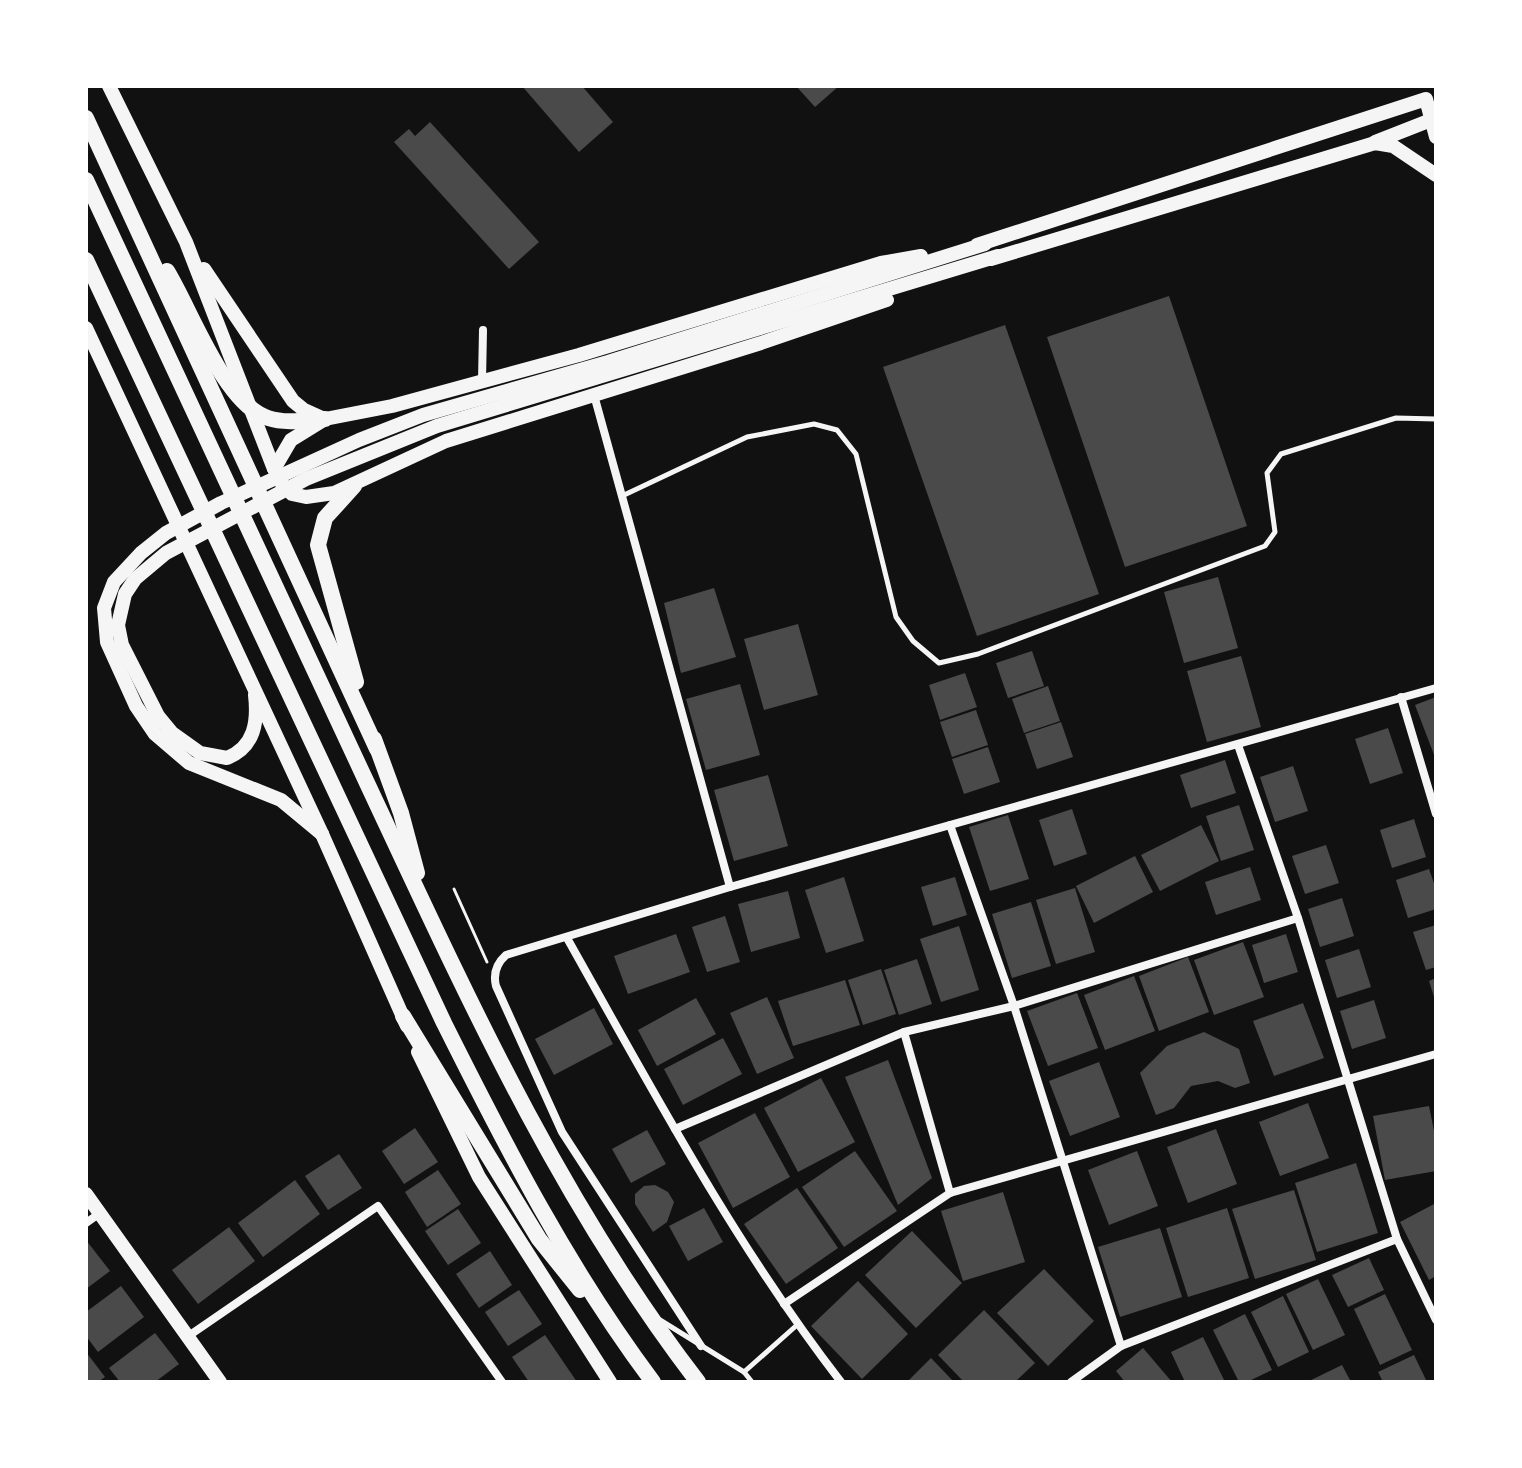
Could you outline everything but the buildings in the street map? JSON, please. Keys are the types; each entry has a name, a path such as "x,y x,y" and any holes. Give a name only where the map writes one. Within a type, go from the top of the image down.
{"highway":[{"path":"86,118 377,749"},
{"path":"86,180 426,909 531,1122 645,1311 698,1382"},
{"path":"127,204 186,302 226,379 255,412 287,421 325,419"},
{"path":"86,260 444,1023 530,1192 653,1382"},
{"path":"354,486 325,518 318,545 338,626 404,823 426,909"},
{"path":"403,1016 539,1239 615,1327"}],"main road":[{"path":"109,86 186,242 255,412 277,476 292,494 306,497 354,486 402,458 446,441 804,329 916,290 998,256"},
{"path":"255,695 257,714 250,739 237,754 216,758 200,753 172,733 134,672 122,645 118,625 120,608 135,579 166,553 243,509 363,455 437,426 1431,97 1436,137"},
{"path":"322,834 281,800 189,763 155,734 136,706 107,642 104,608 114,582 125,568 166,533 221,503 372,435 505,389 610,368 998,256 1375,143 1434,119"},
{"path":"1375,143 1393,146 1436,175"},
{"path":"186,242 293,401 304,410 325,419"},
{"path":"277,476 291,440 325,419 392,406 482,381 881,263 985,244"},
{"path":"86,328 479,1177 610,1382"},
{"path":"86,1194 220,1382"}],"street":[{"path":"482,381 483,330"},
{"path":"594,395 730,887"},
{"path":"701,1346 562,1132 494,976 499,961 506,955 730,887 1436,688"},
{"path":"1401,697 1436,814"},
{"path":"1238,745 1298,918 1397,1239 1436,1320"},
{"path":"950,825 1014,1006 1121,1346"},
{"path":"675,1129 904,1032 1014,1006 1298,918"},
{"path":"567,938 675,1129 797,1325 841,1382"},
{"path":"904,1032 950,1193"},
{"path":"784,1304 950,1193 1436,1054"},
{"path":"187,1337 378,1206 502,1382"},
{"path":"86,1223 100,1213"},
{"path":"1071,1382 1121,1346 1397,1239"}],"lane":[{"path":"622,496 747,437 814,424 837,430 856,454 896,617 913,641 939,663 978,654 1265,546 1275,532 1267,473 1281,454 1396,418 1436,419"},
{"path":"645,1311 744,1372 752,1382"},
{"path":"744,1372 797,1325"}],"path":[{"path":"454,889 494,976"}]}
